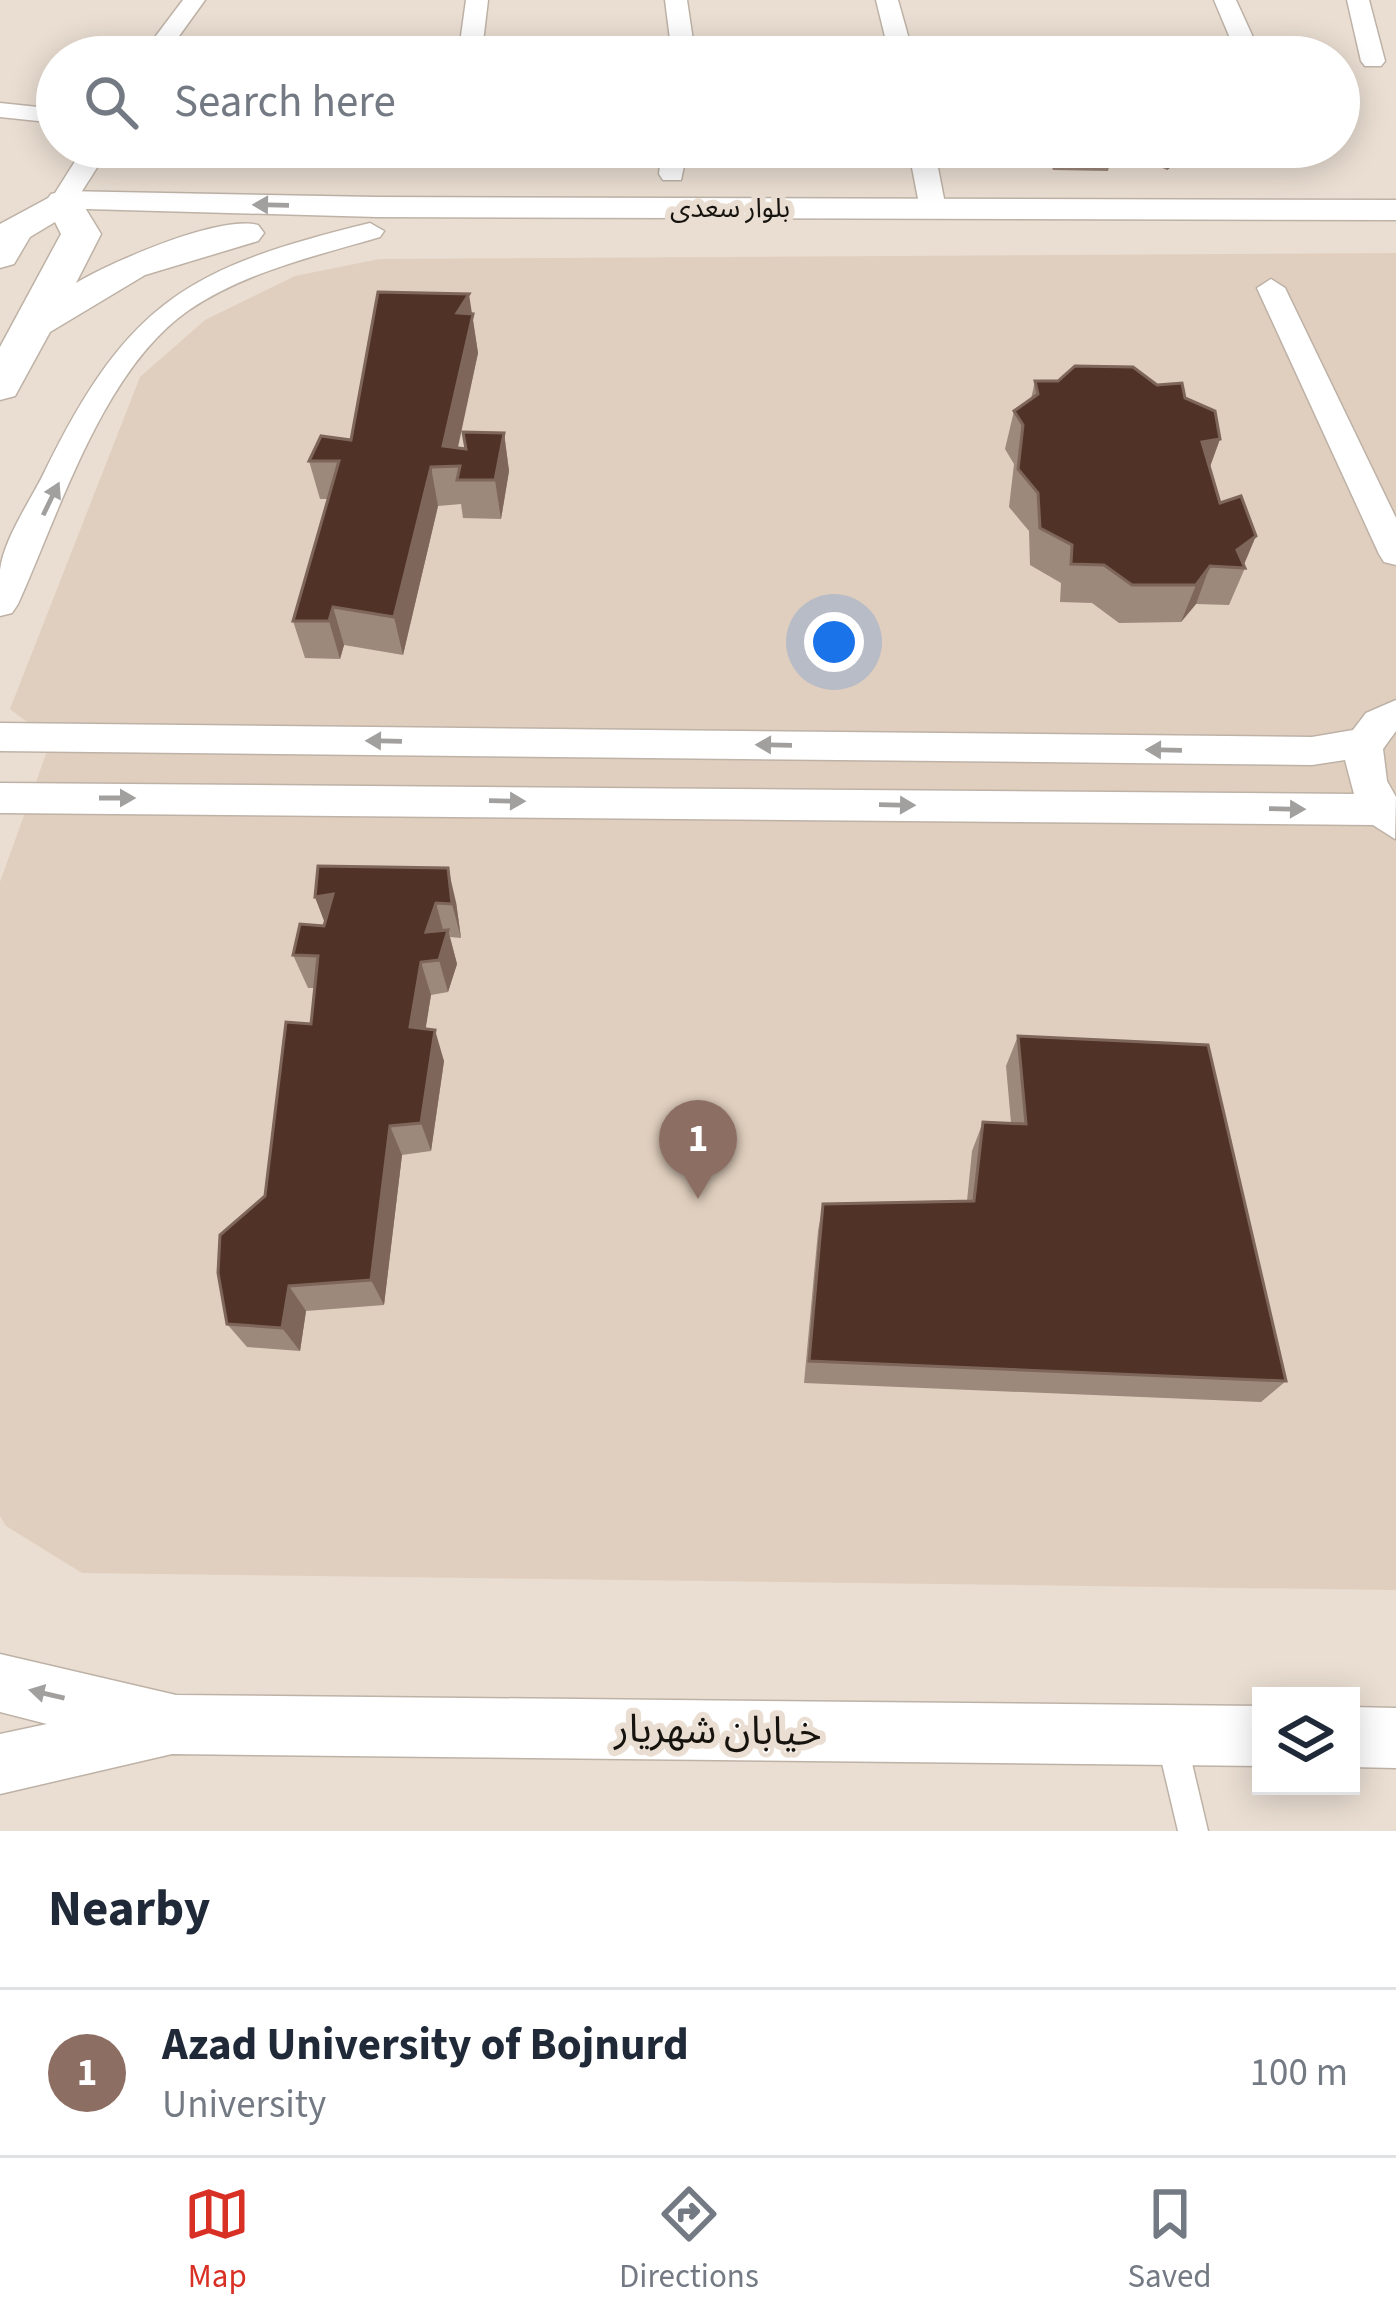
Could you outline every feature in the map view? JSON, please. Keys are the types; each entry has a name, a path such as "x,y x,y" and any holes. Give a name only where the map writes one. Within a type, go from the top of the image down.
{"main road":[{"path":"0,387 31,326 72,218 4,227"},
{"path":"31,326 130,267 244,233"}],"street":[{"path":"167,36 194,0"},
{"path":"472,36 476,0"},
{"path":"676,0 681,36"},
{"path":"887,0 896,36"},
{"path":"1225,0 1241,36"},
{"path":"1358,0 1384,61"},
{"path":"0,110 36,114"},
{"path":"72,218 90,168"},
{"path":"925,168 933,209"},
{"name":"بلوار سعدی","path":"72,218 933,209 1396,210"},
{"name":"بلوار سعدی","path":"72,218 244,233 1396,235"},
{"path":"0,604 112,373 159,320 226,279 370,231"},
{"path":"1271,287 1396,554"},
{"path":"0,737 1312,752 1364,742 1386,717 1396,714"},
{"path":"1364,742 1363,775 1388,817"},
{"path":"0,798 1388,817"},
{"path":"0,1683 176,1725"},
{"path":"0,1764 176,1725"},
{"name":"خیابان شهریار","path":"176,1725 1252,1736"},
{"path":"1360,1737 1396,1738"}],"lane":[{"path":"1171,1736 1193,1831"}],"shaded area":[{"path":"1396,253 1396,1590 82,1573 6,1526 0,1516 0,882 51,740 10,709 140,377 205,320 295,276 379,259"}],"building":[{"path":"378,292 469,294 457,313 473,314 443,446 466,449 463,432 504,433 495,480 457,480 460,466 431,467 394,617 333,607 329,621 293,621 339,461 309,461 321,436 351,440"},
{"path":"1075,366 1133,367 1157,385 1182,383 1185,398 1215,411 1220,439 1202,442 1220,503 1241,496 1256,536 1237,550 1245,568 1210,566 1196,585 1132,585 1104,565 1071,564 1072,545 1040,528 1038,493 1018,469 1023,425 1014,411 1038,394 1035,381 1058,381"},
{"path":"318,866 448,868 452,904 436,903 426,932 448,930 439,960 421,962 410,1027 435,1030 421,1123 390,1126 371,1280 289,1286 282,1328 227,1324 218,1273 220,1235 265,1196 286,1022 311,1024 318,956 293,955 300,924 324,926 333,894 315,897"},
{"path":"1018,1036 1208,1045 1286,1381 809,1361 823,1204 974,1201 983,1122 1026,1124"}],"place":[{"name":"Azad University of Bojnurd","path":"698,1199"}]}
